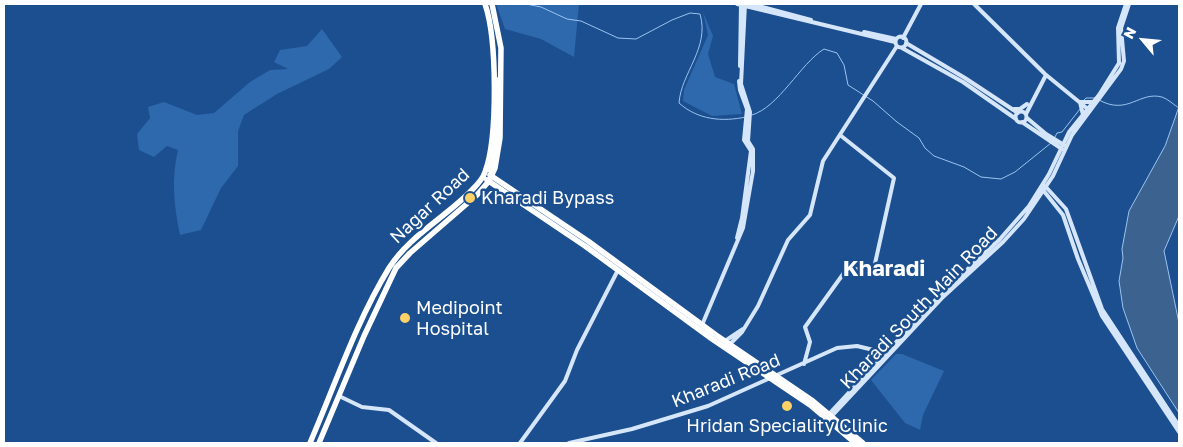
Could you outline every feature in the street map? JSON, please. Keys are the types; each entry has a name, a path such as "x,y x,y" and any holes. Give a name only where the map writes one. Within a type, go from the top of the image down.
{"highway":[{"name":"Nagar Road","path":"310,443 365,315 387,272 405,248 472,190 485,173 491,137 494,48 485,4"},
{"name":"Nagar Road","path":"319,443 388,283 402,262 466,206 495,168 500,138 501,48 491,4"},
{"path":"387,272 412,247 469,198 489,177 496,137 497,95 497,42 491,4"},
{"path":"495,168 498,180"},
{"path":"489,177 498,180 588,241 619,270 701,324 863,443"},
{"path":"489,177 774,377"},
{"path":"365,315 372,318"},
{"path":"326,405 334,409"},
{"path":"829,418 855,443"}],"street":[{"path":"751,4 898,44 963,82 1016,119 1063,147"},
{"path":"727,343 744,329 764,295 788,240 810,215 823,161 898,44 904,38 921,4"},
{"path":"974,4 1053,81 1089,110 1098,99 1119,63 1118,28 1127,4"},
{"path":"701,324 740,227 752,151 744,140 748,117 742,84 742,5 898,44 906,43"},
{"path":"904,38 906,43 965,78 1011,109 1023,114 1052,141 1057,157"},
{"path":"1016,119 1023,114 1047,75"},
{"path":"1042,82 1053,81"},
{"path":"1022,122 1023,114 1033,97"},
{"path":"1080,102 1098,99"},
{"path":"1080,102 1082,115"},
{"path":"1011,109 1020,109 1028,104"},
{"name":"Kharadi South Main Road","path":"829,418 943,297 1017,228 1043,188 1067,135 1082,115 1089,110"},
{"name":"Kharadi South Main Road","path":"829,418 882,359 888,355 890,349 940,295 1010,229 1043,188 1057,157 1089,110"},
{"path":"804,364 810,342 805,327 846,270 874,268 894,178 840,135"},
{"path":"1052,141 1067,135"},
{"path":"1043,188 1066,209 1102,309 1179,426"},
{"path":"1043,188 1063,215 1078,259 1102,316 1179,432"},
{"path":"520,443 565,381 577,350 619,270"},
{"name":"Kharadi Road","path":"569,443 632,429 701,409 837,348 857,346 888,355"},
{"path":"876,350 890,349"},
{"path":"876,350 881,354 882,359"},
{"path":"339,396 362,407 389,410 436,443"}],"shaded area":[{"path":"496,4 579,4 574,57 541,39 505,29"},
{"path":"703,12 713,36 708,54 715,77 734,84 742,114 712,116 683,101 684,90 708,35"},
{"path":"322,29 342,57 329,69 277,94 244,115 238,131 238,166 221,188 201,230 180,235 174,192 178,150 167,146 154,157 139,150 137,134 150,118 148,107 164,102 197,115 214,113 250,82 270,70 288,69 274,62 280,50 307,46"},
{"path":"1179,107 1179,216 1164,251 1179,323 1179,413 1137,348 1123,308 1119,281 1123,258 1122,249 1129,211 1165,146"},
{"path":"896,354 902,354 944,371 923,415 920,430 905,423 871,380"}],"waterway":[{"path":"526,4 541,7 567,19 581,21 618,38 636,39 672,20 690,13 700,14 701,38 681,92 679,103 694,113 711,118 746,117"},
{"path":"752,115 762,110 780,95 806,65 824,49 837,53 844,65 848,85 873,101 919,138 925,148 934,156 964,167 981,177 1001,179 1015,172 1051,143"},
{"path":"1099,100 1118,105 1154,96 1162,97 1179,108"},
{"path":"1084,100 1086,98 1096,98"},
{"path":"1055,137 1057,133 1062,132 1080,109"}],"place":[{"name":"Kharadi Bypass","path":"470,198"},
{"name":"Medipoint Hospital","path":"405,318"},
{"name":"Hridan Speciality Clinic","path":"787,406"}],"district":[{"name":"Kharadi","path":"884,269"}]}
